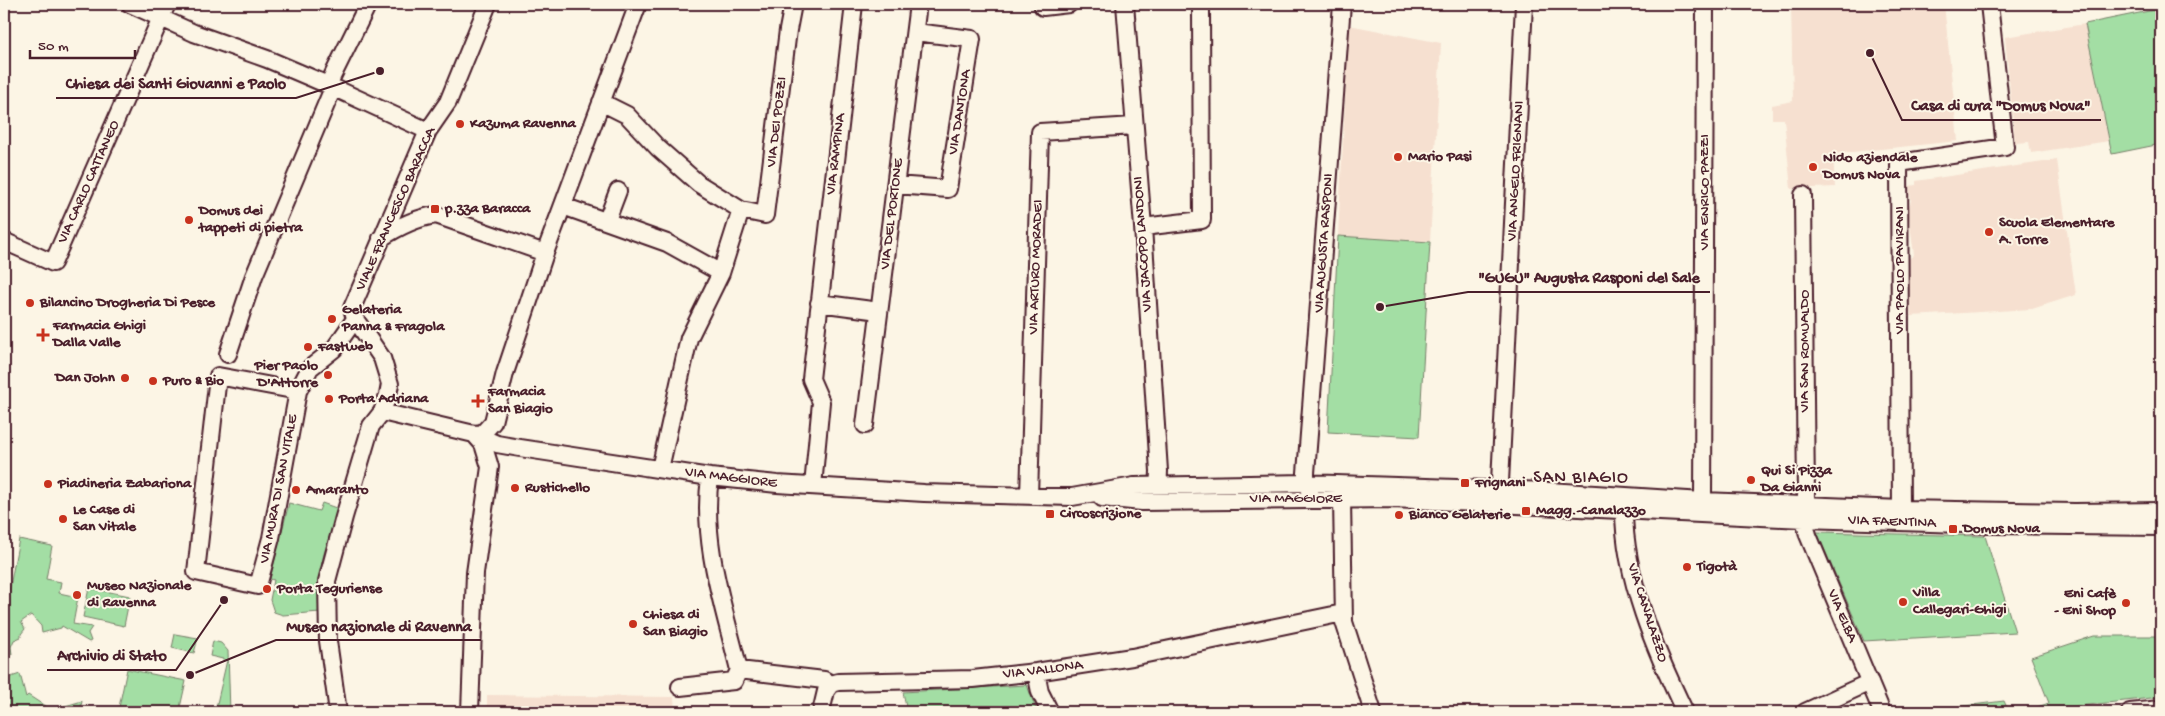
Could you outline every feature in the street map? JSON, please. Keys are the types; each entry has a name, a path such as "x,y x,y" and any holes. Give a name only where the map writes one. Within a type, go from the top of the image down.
{"street":[{"path":"130,4 164,11 428,131"},
{"path":"228,354 254,276 330,86 368,4"},
{"name":"VIALE FRANCESCO BARACCA","path":"355,319 352,308 381,238 428,131 448,102 488,4"},
{"path":"474,434 483,433 492,422 505,373 546,253 638,4"},
{"name":"VIA DEI POZZI","path":"741,210 765,216 788,30 793,4"},
{"name":"VIA RAMPINA","path":"814,486 821,402 811,379 854,4"},
{"name":"VIA DEL PORTONE","path":"864,425 918,4"},
{"path":"1043,7 1069,4"},
{"name":"VIA JACOPO LANDONI","path":"1125,4 1143,227 1159,485"},
{"name":"VIA AUGUSTA RASPONI","path":"1306,483 1342,4"},
{"name":"VIA ANGELO FRIGNANI","path":"1500,489 1524,4"},
{"name":"VIA ENRICO PAZZI","path":"1703,500 1705,4"},
{"name":"VIA PAOLO PAVIRANI","path":"1901,509 1899,162 2005,147 1989,4"},
{"name":"VIA CARLO CATTANEO","path":"4,241 53,263 164,11"},
{"path":"1143,227 1202,220 1201,12"},
{"name":"VIA DANTONA","path":"896,186 948,189 972,39 915,32"},
{"path":"601,102 627,115 658,148 698,184 741,210 721,273 689,338 660,470"},
{"name":"VIA ARTURO MORADEI","path":"1029,496 1040,132 1134,126"},
{"path":"607,220 618,191"},
{"name":"VIA SAN ROMUALDO","path":"1804,195 1805,512"},
{"path":"563,206 607,220 667,243 721,273"},
{"path":"381,238 400,226 422,217 436,215 546,253"},
{"path":"819,304 880,311"},
{"path":"338,712 328,641 327,582 372,426 382,412 390,384 386,368 376,348 355,319"},
{"name":"VIA MURA DI SAN VITALE","path":"298,391 218,376 196,572 258,586 273,528 298,391 310,368 331,352 355,319"},
{"name":"VIA MAGGIORE","path":"382,412 474,434 497,444 520,448 710,477 814,486 924,493 1085,496 1153,502 1342,499 1508,504 1624,503"},
{"path":"492,422 495,431 502,440 520,448"},
{"path":"470,712 475,572 490,468 484,444 474,434"},
{"path":"490,468 495,460 508,450 520,448"},
{"path":"680,686 734,681 739,670 711,555 706,508 710,477"},
{"path":"1306,483 1316,499"},
{"name":"VIA MAGGIORE","path":"1085,496 1134,486 1306,483 1549,491 1556,498 1609,502 1621,507 1624,503"},
{"path":"1153,502 1158,495 1159,485"},
{"path":"1373,712 1347,635 1343,613 1342,495 1349,492 1395,494 1404,492 1411,486"},
{"path":"1500,489 1503,499 1508,504"},
{"path":"1624,503 1703,500 1805,512 1901,509 2075,512 2161,511"},
{"name":"VIA FAENTINA","path":"1624,503 1805,512 1994,525 2161,526"},
{"name":"VIA CANALAZZO","path":"1624,503 1624,532 1628,555 1643,608 1668,678 1685,712"},
{"name":"VIA ELBA","path":"1805,512 1808,535 1882,712"},
{"name":"VIA VALLONA","path":"739,670 824,680 831,684 838,682 964,679 1036,672 1132,657 1343,613"},
{"path":"1036,672 1040,692 1050,712"},
{"path":"1805,712 1870,682"},
{"path":"821,712 826,691 831,684"},
{"path":"2130,712 2161,709"}],"shaded area":[{"path":"1791,4 1944,4 1958,141 1833,154 1835,187 1791,189 1784,119 1772,119 1772,105 1793,101"},
{"path":"2085,24 2109,141 2031,153 2029,142 2015,143 2005,37"},
{"path":"1349,25 1441,43 1430,242 1338,236"},
{"name":"Scuola Elementare A. Torre","path":"2057,160 2076,295 2032,309 1911,316 1907,260 1914,255 1908,209 1911,201 1909,186 1916,185 1916,181"},
{"path":"487,695 674,697 675,712 487,712"}],"green space":[{"path":"2154,10 2161,47 2161,144 2112,154 2085,24"},
{"path":"1338,236 1430,242 1419,437 1328,432"},
{"path":"289,503 319,511 322,503 339,509 323,559 319,583 320,612 283,615 274,612 270,600 274,580 270,579"},
{"path":"1817,532 1985,536 2015,632 1864,641"},
{"path":"19,539 52,546 46,579 61,582 59,593 78,597 73,624 92,627 88,633 91,641 89,642 62,626 61,628 42,633 41,626 31,615 21,622 25,629 21,637 14,640 11,647 12,654 8,656 9,660 4,662 4,618"},
{"path":"89,588 130,596 124,626 83,617"},
{"path":"175,634 198,638 194,653 172,648"},
{"path":"2094,636 2161,636 2161,697 2052,709 2054,712 2023,712 2049,703 2031,657"},
{"path":"213,641 221,643 228,651 230,712 215,712 227,660 210,656"},
{"path":"127,669 186,681 179,712 118,712"},
{"path":"20,674 26,697 28,695 54,712 4,712 4,675 11,677"},
{"path":"1027,685 1037,712 907,712 903,692"},
{"path":"82,701 80,712 54,712 55,709"},
{"path":"2004,701 2009,712 1916,712"}],"place":[{"name":"Casa di cura \"Domus Nova\"","path":"1870,53"},
{"name":"Chiesa dei Santi Giovanni e Paolo","path":"380,71"},
{"name":"Kazuma Ravenna","path":"460,124"},
{"name":"Mario Pasi","path":"1398,157"},
{"name":"Nido aziendale Domus Nova","path":"1813,167"},
{"name":"p.zza Baracca","path":"435,209"},
{"name":"Domus dei tappeti di pietra","path":"189,220"},
{"name":"Scuola Elementare A. Torre","path":"1989,232"},
{"name":"Bilancino Drogheria Di Pesce","path":"30,303"},
{"name":"\"GUGU\" Augusta Rasponi del Sale","path":"1380,307"},
{"name":"Gelateria Panna & Fragola","path":"332,319"},
{"name":"Farmacia Ghigi Dalla Valle","path":"43,335"},
{"name":"Fastweb","path":"308,347"},
{"name":"Pier Paolo D'Attorre","path":"328,375"},
{"name":"Dan John","path":"125,378"},
{"name":"Puro & Bio","path":"153,381"},
{"name":"Porta Adriana","path":"329,399"},
{"name":"Farmacia San Biagio","path":"478,401"},
{"name":"Qui Si Pizza Da Gianni","path":"1751,480"},
{"name":"Frignani","path":"1465,483"},
{"name":"Piadineria Zabariona","path":"48,484"},
{"name":"Rustichello","path":"515,488"},
{"name":"Amaranto","path":"296,490"},
{"name":"Magg.-Canalazzo","path":"1526,511"},
{"name":"Circoscrizione","path":"1050,514"},
{"name":"Bianco Gelaterie","path":"1399,515"},
{"name":"Le Case di San Vitale","path":"63,519"},
{"name":"Domus Nova","path":"1953,529"},
{"name":"Tigotà","path":"1687,567"},
{"name":"Porta Teguriense","path":"267,589"},
{"name":"Museo Nazionale di Ravenna","path":"77,595"},
{"name":"Archivio di Stato","path":"224,600"},
{"name":"Villa Callegari-Ghigi","path":"1903,602"},
{"name":"Eni Cafè - Eni Shop","path":"2126,603"},
{"name":"Chiesa di San Biagio","path":"633,624"},
{"name":"Museo nazionale di Ravenna","path":"190,675"}],"district":[{"name":"SAN BIAGIO","path":"1581,478"}]}
